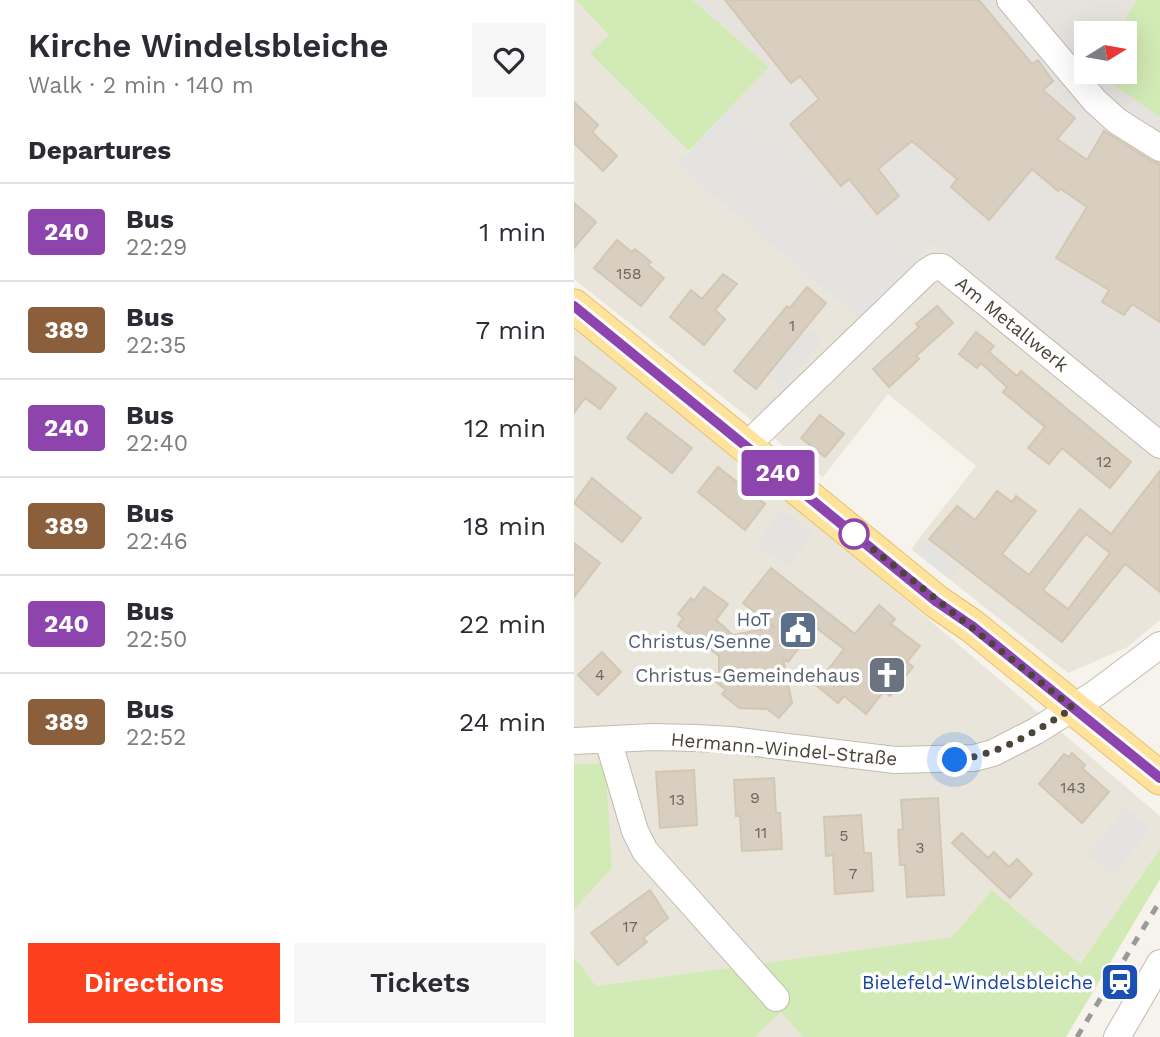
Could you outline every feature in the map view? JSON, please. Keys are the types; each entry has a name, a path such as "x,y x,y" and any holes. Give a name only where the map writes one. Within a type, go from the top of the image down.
{"main road":[{"path":"574,306 745,447 1160,778"}],"street":[{"path":"1010,0 1095,101 1117,121 1160,148"},
{"name":"Am Metallwerk","path":"745,447 918,279 934,267 942,267 1160,445"},
{"path":"1073,708 1096,694 1160,645"},
{"name":"Hermann-Windel-Straße","path":"574,741 653,737 708,739 895,760 955,760 993,753 1073,708"},
{"path":"608,740 635,831 645,851 776,998"},
{"path":"1117,1037 1160,963"}],"shaded area":[{"path":"574,0 610,35 591,53 689,151 678,163 933,243 1160,432 1160,620 1126,648 1068,673 911,549 976,466 888,394 823,477 574,279"},
{"path":"693,0 1160,0 1160,432 933,243 860,319 677,164 769,67"},
{"path":"728,110 916,261 860,319 677,164"},
{"path":"574,318 1160,816 1160,849 1080,964 992,890 952,937 596,986 574,957 574,910 612,868 604,763 574,764"},
{"path":"808,328 822,339 783,388 769,377"},
{"path":"781,510 813,533 788,568 756,544"},
{"path":"923,537 961,567 951,580 913,550"},
{"path":"1126,808 1151,829 1112,875 1087,855"},
{"path":"781,1012 803,1037 755,1037"}],"green space":[{"path":"575,0 693,0 769,67 689,151 590,53 609,35"},
{"path":"1137,0 1160,0 1160,117 1112,84 1138,84 1138,21 1124,21"},
{"path":"605,763 612,868 574,910 574,764"},
{"path":"1160,849 1160,879 1066,1037 803,1037 781,1012 755,1037 574,1037 574,957 596,986 952,937 992,890 1080,964"}],"building":[{"path":"725,0 979,0 1032,64 1038,60 1053,81 1043,90 1075,118 1057,139 1087,160 1104,131 1160,164 1160,322 1132,304 1124,315 1102,302 1109,290 1056,258 1087,207 1061,189 1058,191 1032,169 989,220 951,187 957,179 912,141 878,169 899,196 877,214 849,179 841,186 790,124 819,99 800,76 791,83"},
{"path":"574,102 598,125 592,132 617,156 603,171 574,143"},
{"path":"574,203 596,222 574,248"},
{"path":"617,240 632,252 635,249 651,262 648,265 664,278 641,306 594,268"},
{"path":"723,274 737,284 715,310 725,319 704,345 670,317 691,290 702,299"},
{"path":"807,287 826,303 756,389 734,371 787,306 790,308"},
{"path":"937,306 953,323 916,356 919,359 889,387 873,369 919,327 916,324"},
{"path":"976,332 994,346 989,352 1017,376 1021,371 1131,462 1110,488 1062,448 1049,464 1028,448 1045,427 1003,392 1007,387 981,363 977,368 959,354"},
{"path":"574,356 616,388 600,409 585,398 574,413"},
{"path":"646,413 692,448 672,473 627,438"},
{"path":"820,415 844,434 825,457 801,438"},
{"path":"718,467 765,504 745,530 698,492"},
{"path":"1160,471 1160,592 1125,564 1062,642 929,539 957,506 975,520 997,491 1012,502 1016,496 1036,511 1002,554 1029,575 1080,509 1111,534","holes":["1086,534 1110,553 1068,609 1043,590"]},
{"path":"592,478 641,518 622,542 574,503"},
{"path":"574,543 600,563 574,597"},
{"path":"771,568 855,634 879,605 895,619 891,624 920,646 907,662 913,667 890,696 884,691 866,714 844,696 838,703 816,685 844,649 815,627 788,662 783,659 792,703 779,718 767,709 739,708 722,694 726,690 715,681 719,676 719,656 678,626 683,618 678,614 691,598 694,601 704,587 728,604 716,620 733,635 774,627 743,603"},
{"path":"602,652 621,672 598,695 578,675"},
{"path":"1072,753 1085,765 1082,768 1109,792 1082,823 1039,784 1064,754 1069,757"},
{"path":"694,770 697,825 660,828 656,772"},
{"path":"774,778 782,849 742,851 734,780"},
{"path":"938,798 944,895 907,897 905,865 900,865 898,830 903,829 901,800"},
{"path":"861,815 864,853 871,853 873,891 835,894 833,855 826,856 824,817"},
{"path":"962,833 988,858 994,852 1009,867 1017,859 1032,874 1010,898 952,843"},
{"path":"650,890 668,918 643,938 647,942 618,965 591,933"}],"railway":[{"path":"1077,1037 1160,901"}],"bus line":[{"name":"240","path":"574,306 937,602 972,626 1160,778"}],"place":[{"name":"HoT Christus/Senne","path":"798,630"},
{"name":"Christus-Gemeindehaus","path":"887,675"},
{"name":"Bielefeld-Windelsbleiche","path":"1120,982"}],"route":[{"path":"854,534 1073,708 993,753 955,760"}]}
